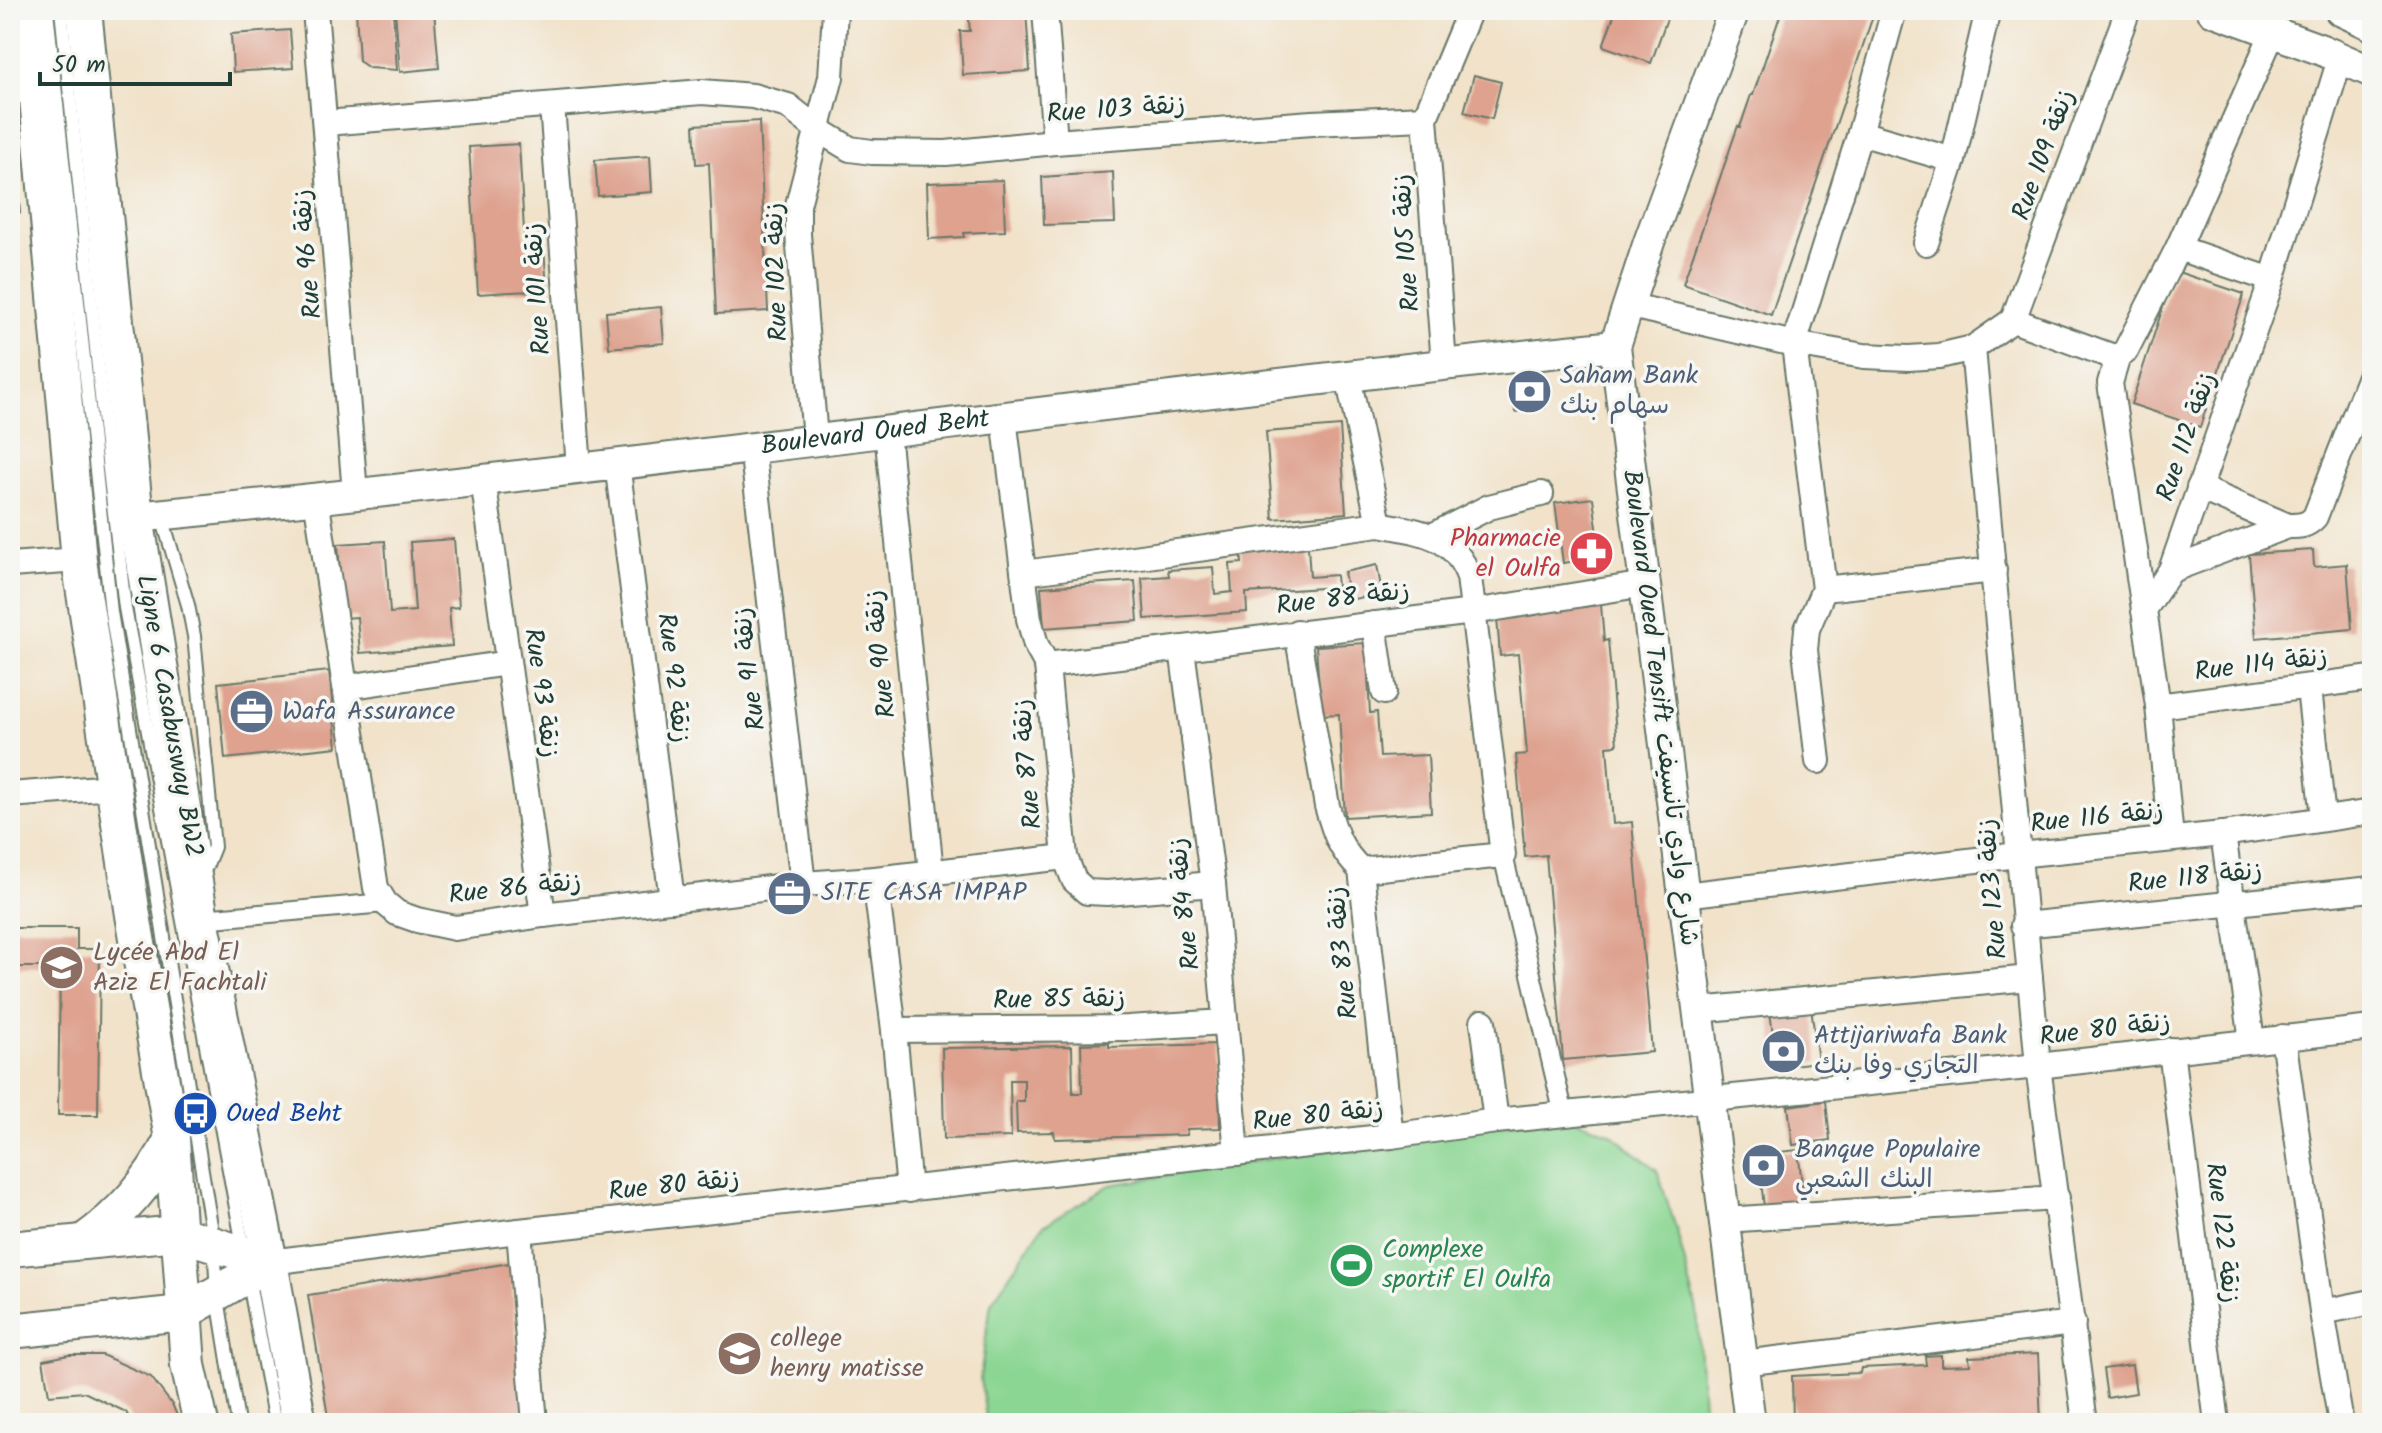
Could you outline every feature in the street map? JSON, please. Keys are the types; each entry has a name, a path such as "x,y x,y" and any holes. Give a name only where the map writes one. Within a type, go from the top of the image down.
{"main road":[{"path":"29,10 23,90 79,560 133,915 172,1139 188,1365 201,1423"},
{"path":"84,10 244,1259 299,1423"},
{"path":"83,1242 103,1228 138,1193 172,1139"},
{"path":"10,1249 178,1233 244,1259"},
{"path":"10,1331 183,1313 217,1292 244,1259"}],"street":[{"name":"Rue 96 زنقة","path":"315,10 355,493"},
{"name":"Rue 102 زنقة","path":"815,439 798,205 831,77 835,10"},
{"path":"1045,10 1055,142"},
{"path":"1425,118 1470,10"},
{"name":"Boulevard Oued Tensift شارع وادي تانسيفت","path":"1734,10 1615,346 1750,1423"},
{"path":"1818,761 1805,650 1807,629 1824,589 1794,344 1860,133 1894,10"},
{"path":"1926,243 1953,160 1988,10"},
{"name":"Rue 109 زنقة","path":"2013,320 2128,10"},
{"path":"2212,10 2372,72"},
{"path":"2340,10 2372,25"},
{"path":"1627,305 1794,344 1864,356 1939,356 1973,348 2013,320 2118,356 2125,352 2178,248 2273,32"},
{"name":"Rue 112 زنقة","path":"2144,610 2171,570 2272,280 2340,59"},
{"name":"Rue 103 زنقة","path":"326,123 702,92 753,96 788,106 850,149 946,153 1312,123 1425,118"},
{"name":"Rue 101 زنقة","path":"552,105 579,468"},
{"name":"Rue 105 زنقة","path":"1425,118 1444,364"},
{"path":"1860,133 1953,160"},
{"path":"2178,248 2272,280"},
{"name":"Boulevard Oued Beht","path":"149,516 1615,346"},
{"name":"Rue 123 زنقة","path":"1973,348 2023,925 2038,1066 2085,1423"},
{"path":"2118,356 2110,383 2110,395 2158,706 2171,838"},
{"path":"2171,570 2309,523 2315,517 2372,371"},
{"path":"1348,377 1379,524"},
{"name":"Rue 87 زنقة","path":"1004,418 1029,619 1036,645 1047,665 1065,857"},
{"name":"Rue 90 زنقة","path":"887,432 931,872"},
{"name":"Rue 91 زنقة","path":"752,447 803,884"},
{"name":"Rue 92 زنقة","path":"617,463 672,900"},
{"name":"Rue 93 زنقة","path":"483,479 543,915"},
{"path":"2199,488 2294,526"},
{"path":"1434,535 1489,507 1541,494"},
{"path":"201,919 385,903 376,888 316,498"},
{"path":"1024,573 1379,524 1434,535 1456,553 1469,577 1503,855 1564,1115"},
{"path":"10,565 79,560"},
{"path":"1824,589 1994,570"},
{"name":"Rue 88 زنقة","path":"1047,665 1473,612 1645,584"},
{"path":"1374,624 1384,692"},
{"name":"Rue 83 زنقة","path":"1297,632 1327,806 1345,854 1361,870 1391,1136"},
{"name":"Rue 84 زنقة","path":"1182,649 1213,884 1237,1153"},
{"path":"346,687 508,663"},
{"name":"Rue 114 زنقة","path":"2158,706 2372,678"},
{"path":"2309,688 2323,818"},
{"path":"10,795 113,787"},
{"name":"Rue 116 زنقة","path":"1684,895 2223,834 2372,812"},
{"path":"2223,834 2252,1041"},
{"path":"1361,870 1503,855"},
{"path":"1065,857 1074,880 1087,892 1213,884"},
{"name":"Rue 86 زنقة","path":"385,903 397,913 455,928 803,884 875,879 1065,857"},
{"path":"875,879 894,1030 909,1190"},
{"name":"Rue 118 زنقة","path":"2023,925 2372,889"},
{"path":"1699,1010 2030,978"},
{"name":"Rue 85 زنقة","path":"894,1030 1128,1028 1225,1022"},
{"path":"1483,1022 1496,1121"},
{"name":"Rue 80 زنقة","path":"244,1259 909,1190 1391,1136 1496,1121 1710,1101 2372,1028"},
{"path":"2283,1037 2341,1423"},
{"name":"Rue 122 زنقة","path":"2171,1050 2217,1423"},
{"path":"1725,1220 2057,1198"},
{"path":"519,1231 535,1423"},
{"path":"2322,1312 2372,1302"},
{"path":"1743,1363 2073,1323"}],"lane":[{"name":"Ligne 6 Casabusway BW2","path":"47,10 111,612 244,1259"},
{"name":"Ligne 6 Casabusway BW2","path":"61,10 125,608 275,1423"},
{"path":"217,1292 238,1423"}],"green space":[{"name":"Complexe sportif El Oulfa","path":"1565,1116 1609,1132 1657,1170 1676,1228 1697,1311 1704,1423 987,1423 980,1378 991,1303 1043,1226 1110,1185 1435,1132"}],"building":[{"path":"356,10 393,10 397,70 369,68 359,61"},
{"path":"395,10 434,10 439,68 400,72"},
{"path":"968,10 1026,10 1030,71 963,75 960,31 970,31"},
{"path":"1616,10 1670,10 1651,63 1603,46"},
{"path":"1782,10 1875,10 1771,315 1683,284"},
{"path":"290,30 293,68 233,72 231,34"},
{"path":"1474,75 1501,82 1492,119 1464,112"},
{"path":"759,121 768,311 716,314 709,163 696,164 694,125"},
{"path":"10,135 14,140 20,213 10,214"},
{"path":"519,144 525,248 544,247 547,290 478,294 469,147"},
{"path":"650,156 652,192 598,196 595,160"},
{"path":"1113,172 1115,223 1044,225 1042,177"},
{"path":"1003,180 1005,231 929,239 927,183"},
{"path":"2175,271 2244,294 2200,427 2131,404"},
{"path":"661,307 664,343 609,348 606,312"},
{"path":"1542,385 1545,408 1515,412 1512,389"},
{"path":"1340,426 1346,513 1273,519 1266,432"},
{"path":"1593,498 1601,557 1563,563 1555,503"},
{"path":"454,539 459,607 449,608 452,646 360,653 357,617 343,618 338,544 385,541 390,613 415,611 410,542"},
{"path":"1308,547 1310,577 1336,575 1337,587 1246,593 1247,612 1145,619 1142,578 1169,576 1168,570 1213,567 1215,594 1232,592 1230,564 1242,563 1241,549"},
{"path":"2313,550 2314,567 2347,564 2352,629 2256,638 2249,554"},
{"path":"1377,565 1382,593 1349,600 1344,572"},
{"path":"1135,581 1138,621 1044,628 1041,587"},
{"path":"1601,605 1604,641 1608,640 1617,745 1607,746 1613,824 1632,822 1652,1052 1563,1060 1546,855 1525,857 1516,755 1527,754 1518,654 1500,656 1497,618"},
{"path":"1366,643 1370,713 1377,712 1380,757 1428,755 1431,812 1345,817 1339,714 1321,715 1316,646"},
{"path":"329,671 337,747 225,759 218,683"},
{"path":"10,928 77,928 77,949 100,949 98,1115 58,1115 60,967 10,967"},
{"path":"1811,1006 1818,1062 1777,1067 1770,1011"},
{"path":"1109,1043 1109,1047 1218,1044 1220,1128 1187,1129 1187,1135 1055,1139 1054,1132 1017,1133 1016,1101 1024,1101 1024,1080 1010,1080 1011,1137 944,1139 942,1048 1072,1046 1073,1093 1082,1093 1081,1044"},
{"path":"1826,1101 1830,1140 1793,1145 1788,1106"},
{"path":"1798,1150 1804,1202 1764,1207 1758,1154"},
{"path":"510,1263 524,1423 329,1423 308,1295"},
{"path":"2038,1354 2041,1423 1793,1423 1792,1376 1860,1373 1861,1368 1926,1365 1925,1356 1941,1355 1941,1366 1970,1365 1969,1357"},
{"path":"69,1355 102,1355 151,1377 173,1406 180,1423 132,1423 126,1412 84,1392 49,1395 43,1360"},
{"path":"2132,1365 2136,1393 2107,1398 2103,1369"}],"place":[{"name":"Saham Bank سهام بنك","path":"1529,391"},
{"name":"Pharmacie el Oulfa","path":"1592,554"},
{"name":"Wafa Assurance","path":"251,712"},
{"name":"SITE CASA IMPAP","path":"790,893"},
{"name":"Lycée Abd El Aziz El Fachtali","path":"62,968"},
{"name":"Attijariwafa Bank التجاري وفا بنك","path":"1783,1051"},
{"name":"Oued Beht","path":"195,1114"},
{"name":"Banque Populaire البنك الشعبي","path":"1764,1165"},
{"name":"Complexe sportif El Oulfa","path":"1351,1265"},
{"name":"college henry matisse","path":"739,1354"}]}
